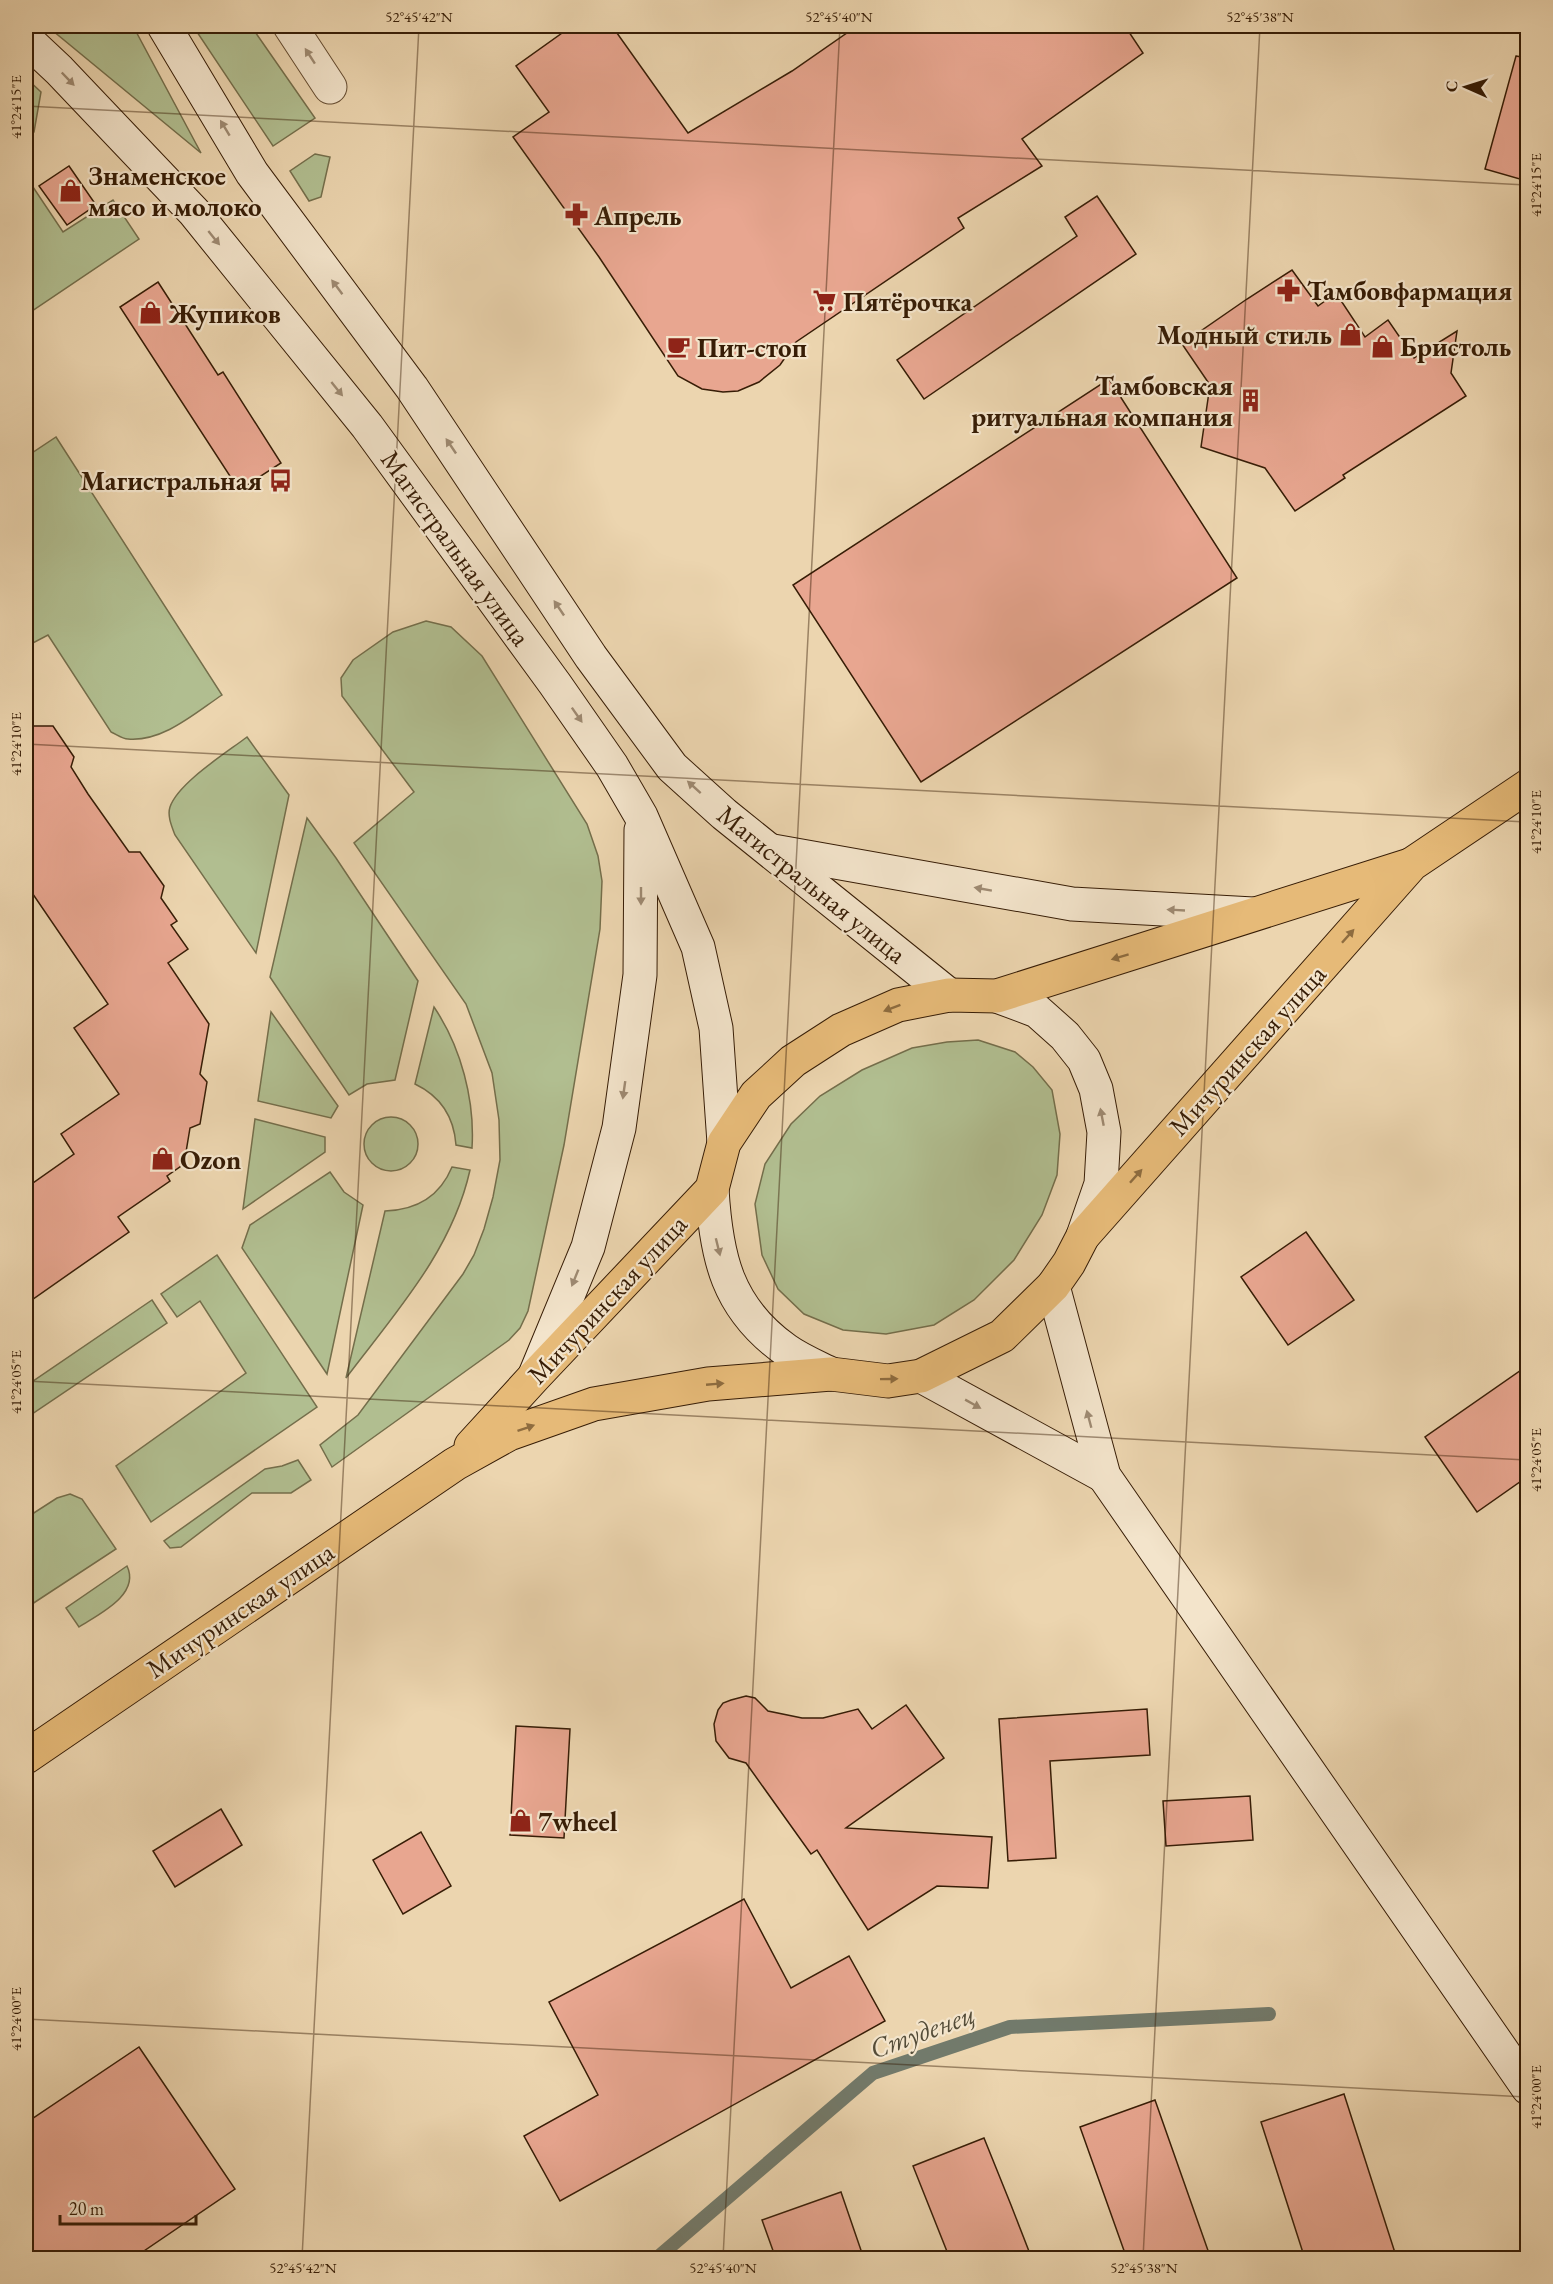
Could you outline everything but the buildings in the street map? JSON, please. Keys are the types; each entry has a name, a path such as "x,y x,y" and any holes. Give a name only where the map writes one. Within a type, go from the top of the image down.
{"main road":[{"name":"Магистральная улица","path":"164,26 252,173 412,388 591,657 672,767 724,814 949,995"},
{"path":"290,26 330,87"},
{"name":"Магистральная улица","path":"26,39 59,70 194,212 367,426 612,766 641,816 698,947 716,1028 724,1143"},
{"path":"555,684 591,657"},
{"name":"Мичуринская улица","path":"26,1757 455,1464 509,1434 594,1404 708,1384 831,1374 888,1380 921,1376 1002,1335 1053,1286 1069,1263 1083,1236 1412,864 1527,786"},
{"path":"535,1376 588,1247 619,1128 640,975 641,816"},
{"path":"771,851 1072,904 1256,914"},
{"name":"Мичуринская улица","path":"455,1464 712,1189 724,1143 756,1095 792,1061 841,1030 898,1005 949,995 997,996 1412,864"},
{"path":"997,996 1037,1011 1065,1036 1084,1060 1096,1089 1104,1132 1101,1184 1083,1236"},
{"path":"712,1189 715,1233 725,1276 752,1322 787,1351 831,1374"},
{"path":"1053,1286 1104,1476 1527,2088"},
{"path":"921,1376 1104,1476"}],"green space":[{"path":"47,26 133,26 201,153"},
{"path":"193,26 251,26 315,118 273,146"},
{"path":"26,78 41,92 34,132 26,137"},
{"path":"315,154 330,157 321,197 309,201 290,171"},
{"path":"33,187 63,232 113,200 139,239 26,315 26,192"},
{"path":"56,437 222,695 190,718 154,736 128,739 111,732 48,635 31,644 26,635 26,457"},
{"path":"426,621 451,627 482,656 587,824 598,856 602,881 600,929 564,1145 528,1311 520,1328 509,1340 332,1467 320,1445 358,1415 463,1274 474,1255 493,1197 500,1160 499,1120 492,1073 466,1004 354,843 414,792 342,696 341,678 353,660 393,632"},
{"path":"247,737 289,795 256,953 175,835 169,814 170,807 182,788"},
{"path":"307,818 418,981 395,1080 367,1084 349,1095 270,977"},
{"path":"434,1007 452,1039 464,1074 471,1111 472,1148 456,1145 452,1125 444,1109 432,1095 415,1084"},
{"path":"271,1012 338,1106 331,1118 258,1101"},
{"path":"978,1040 1015,1052 1033,1067 1052,1090 1060,1134 1057,1175 1042,1215 1014,1260 974,1300 934,1325 886,1334 843,1330 804,1314 778,1289 762,1255 755,1204 765,1164 791,1124 820,1096 862,1070 912,1048"},
{"path":"391,1117 401,1119 410,1125 416,1134 418,1144 416,1154 410,1163 401,1169 391,1171 381,1169 372,1163 366,1154 364,1144 366,1134 372,1125 381,1119"},
{"path":"255,1119 325,1137 325,1152 243,1209"},
{"path":"452,1167 470,1170 462,1200 450,1228 420,1280 346,1378 385,1211 407,1208 426,1200 441,1186"},
{"path":"330,1172 344,1192 363,1205 327,1374 242,1248 250,1225"},
{"path":"217,1255 317,1407 151,1522 116,1466 246,1373 200,1301 177,1317 161,1294"},
{"path":"152,1300 167,1323 26,1418 26,1386"},
{"path":"298,1460 311,1480 291,1493 252,1493 181,1547 170,1548 164,1541 265,1469"},
{"path":"70,1494 82,1499 116,1549 26,1608 26,1518 57,1498"},
{"path":"127,1566 130,1576 123,1595 106,1610 79,1627 66,1608"}],"waterway":[{"name":"Студенец","path":"657,2258 873,2073 1010,2027 1269,2014"}],"place":[{"name":"Знаменское мясо и молоко","path":"70,191"},
{"name":"Апрель","path":"576,215"},
{"name":"Тамбовфармация","path":"1289,290"},
{"name":"Пятёрочка","path":"825,301"},
{"name":"Жупиков","path":"151,313"},
{"name":"Модный стиль","path":"1350,334"},
{"name":"Бристоль","path":"1382,346"},
{"name":"Пит-стоп","path":"679,347"},
{"name":"Тамбовская ритуальная компания","path":"1251,401"},
{"name":"Магистральная","path":"280,480"},
{"name":"Ozon","path":"162,1159"},
{"name":"7wheel","path":"520,1821"}]}
